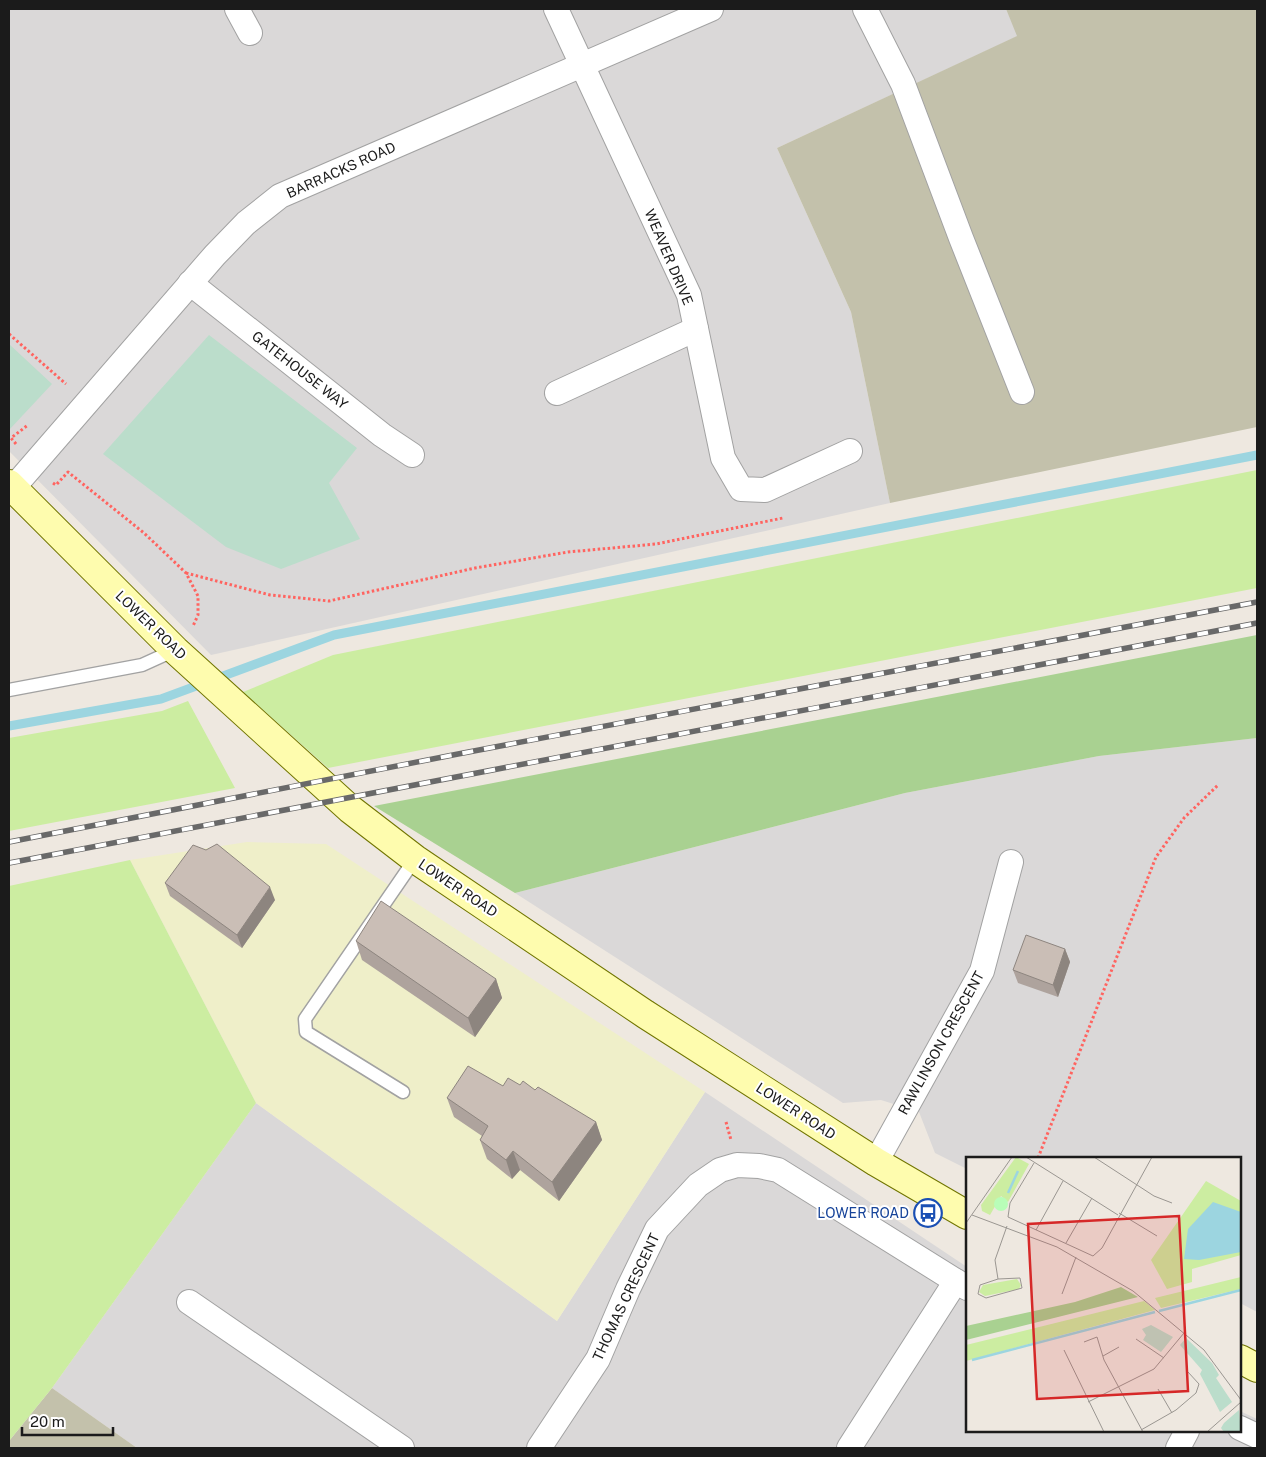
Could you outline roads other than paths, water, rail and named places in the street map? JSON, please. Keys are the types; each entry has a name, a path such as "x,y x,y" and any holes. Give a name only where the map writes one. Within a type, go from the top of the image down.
{"street":[{"path":"237,9 250,33"},
{"name":"WEAVER DRIVE","path":"556,9 689,295 723,458 740,489 765,490 850,451"},
{"name":"BARRACKS ROAD","path":"11,486 34,464 190,283 246,222 280,196 711,9"},
{"path":"864,9 903,84 1022,392"},
{"name":"GATEHOUSE WAY","path":"190,283 382,435 412,455"},
{"path":"557,393 696,329"},
{"name":"LOWER ROAD","path":"11,486 233,704 350,808 415,859 644,1014 876,1162 966,1214"},
{"name":"RAWLINSON CRESCENT","path":"876,1162 982,972 1011,862"},
{"name":"THOMAS CRESCENT","path":"539,1448 598,1359 628,1289 657,1229 698,1185 720,1170 737,1164 778,1170 962,1285"},
{"path":"850,1448 962,1285"},
{"path":"189,1302 402,1448"},
{"path":"1241,1360 1257,1368"},
{"path":"1241,1428 1257,1436"},
{"path":"1178,1448 1186,1432"}],"lane":[{"path":"9,690 142,665 182,655"},
{"path":"403,1092 306,1032 305,1019 415,859"}],"waterway":[{"path":"9,726 161,699 334,635 1257,455"}],"railway":[{"path":"9,842 458,754 1257,602"},
{"path":"9,863 1257,623"}],"place":[{"name":"LOWER ROAD","path":"928,1213"}]}
